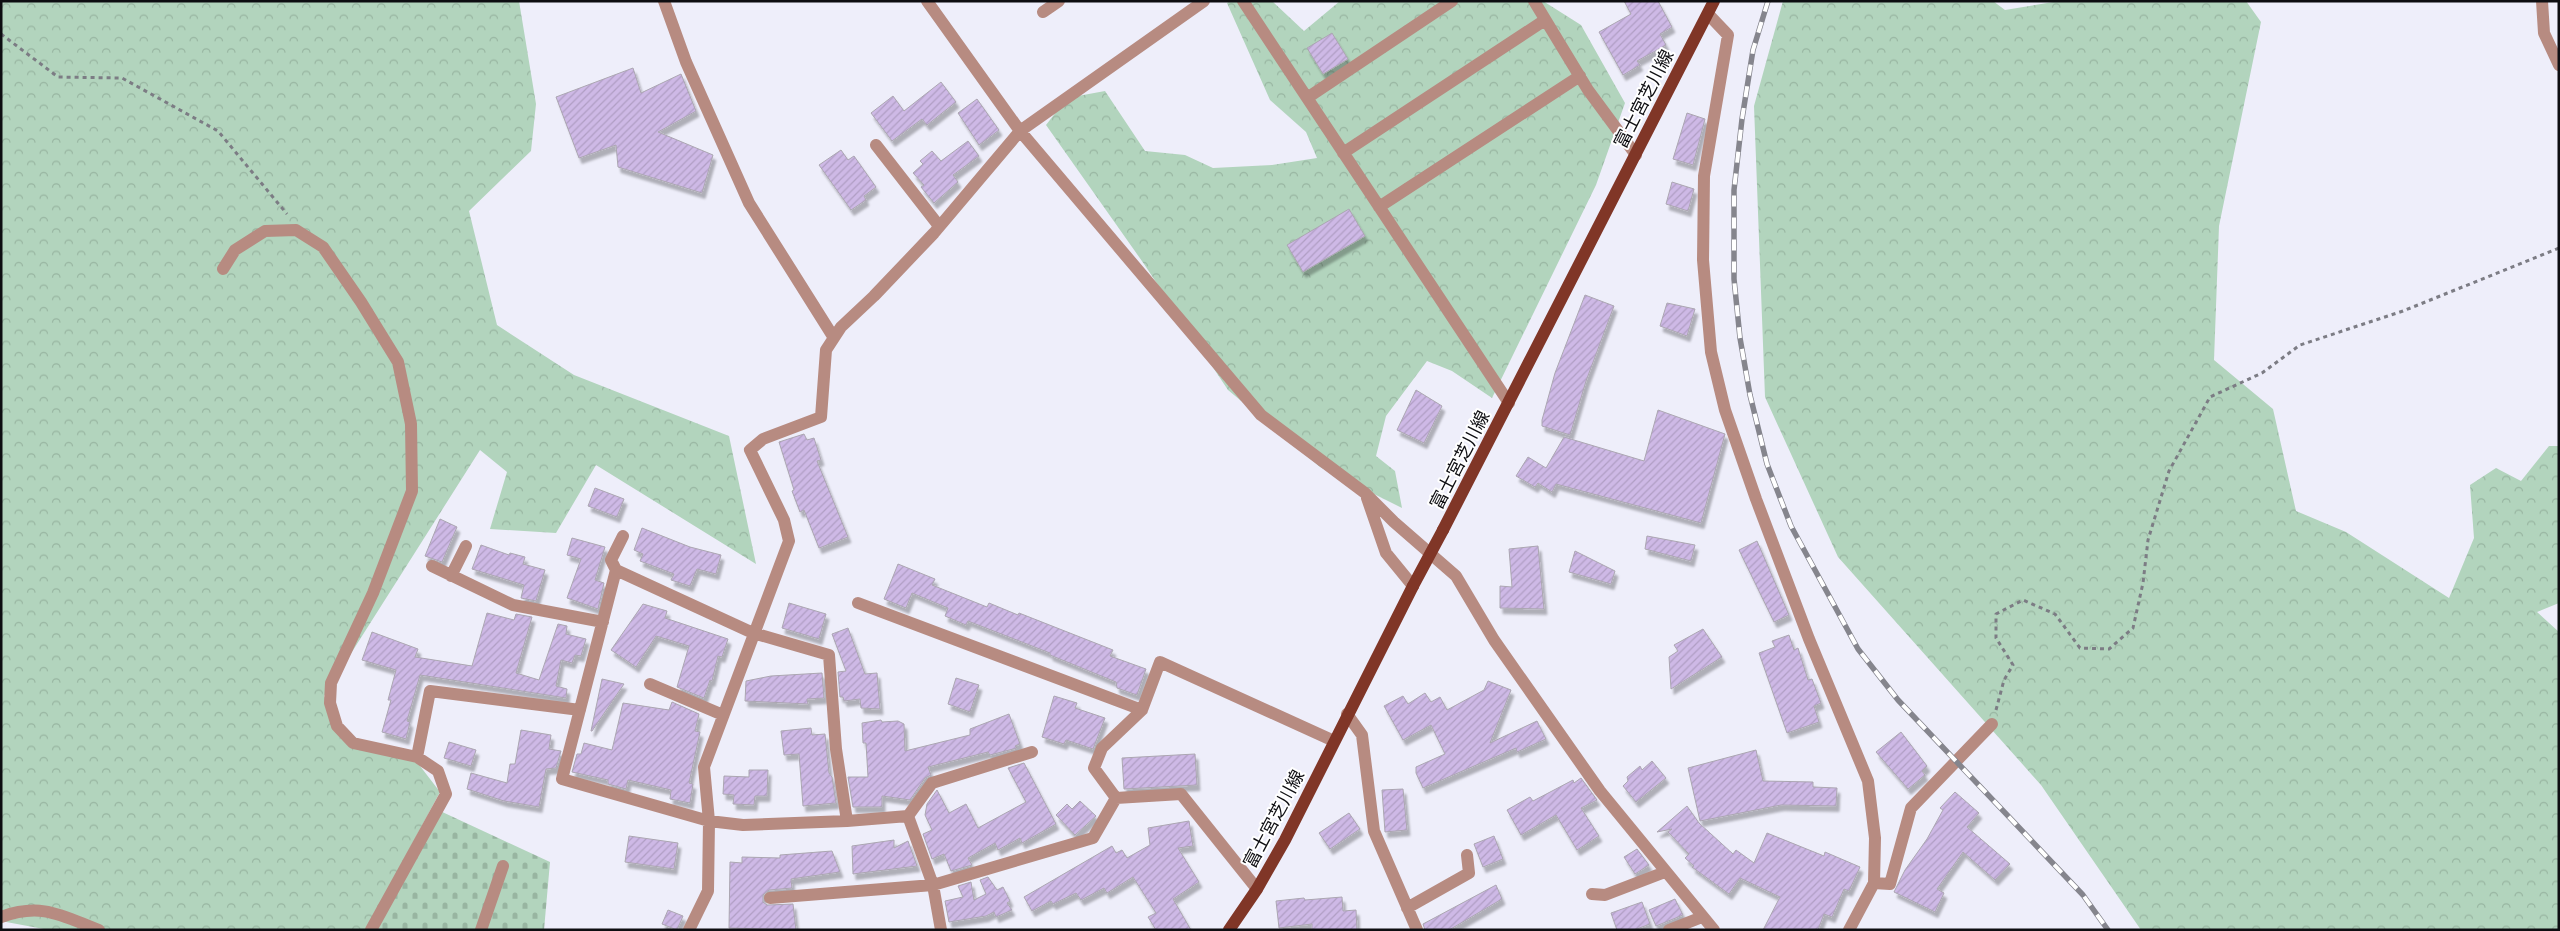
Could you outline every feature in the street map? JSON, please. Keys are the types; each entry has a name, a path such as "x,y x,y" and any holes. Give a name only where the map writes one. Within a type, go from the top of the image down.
{"main road":[{"name":"富士宮芝川線","path":"1229,930 1257,889 1285,840 1347,714 1509,403 1714,1"}],"street":[{"path":"664,1 686,62 749,203 834,338"},
{"path":"927,1 1020,131 1261,415 1365,493 1394,522 1456,576 1494,640 1600,791 1702,918 1714,930"},
{"path":"1043,12 1059,1"},
{"path":"689,930 708,891 709,821 704,767 789,541 784,520 750,450 763,439 821,417 826,350 841,327 874,296 939,226 1020,131 1204,1"},
{"path":"1243,1 1509,403"},
{"path":"1307,98 1452,1"},
{"path":"1534,1 1580,76 1636,155"},
{"path":"2542,1 2544,32 2559,65"},
{"path":"1708,14 1728,36 1704,176 1703,260 1711,352 1726,410 1756,499 1809,639 1868,781 1875,838 1874,883 1849,930"},
{"path":"1343,153 1546,20"},
{"path":"1379,207 1580,76"},
{"path":"876,145 939,226"},
{"path":"223,269 235,250 265,231 296,230 322,247 361,302 398,362 411,424 412,491 373,593 331,683 330,703 338,726 353,743 417,757 438,771 446,794 371,930"},
{"path":"1365,493 1386,553 1413,586"},
{"path":"623,536 611,560 616,570 753,633 829,655 836,749 847,821"},
{"path":"452,576 466,546"},
{"path":"432,566 512,605 603,622"},
{"path":"616,570 562,779 709,821 743,825 847,821 908,816 932,783 1032,752"},
{"path":"858,603 1142,710"},
{"path":"1116,798 1094,768 1102,748 1142,710 1160,662 1334,741"},
{"path":"650,684 723,715"},
{"path":"417,757 430,691 580,710"},
{"path":"1347,714 1362,735 1374,831 1417,930"},
{"path":"1874,883 1890,884 1911,808 1992,724"},
{"path":"1116,798 1181,794 1257,889"},
{"path":"770,898 933,885 1093,838 1116,798"},
{"path":"908,816 933,885 941,930"},
{"path":"1407,908 1469,873 1467,855"},
{"path":"481,930 503,866"},
{"path":"1592,894 1605,895 1665,872"},
{"path":"1,917 14,912 43,910 99,930"},
{"path":"1669,930 1702,918"}],"path":[{"path":"1,34 58,77 122,78 218,131 288,214"},
{"path":"1992,724 2004,680 2012,665 1996,638 1996,614 2023,600 2055,614 2080,648 2109,649 2133,628 2143,583 2148,540 2169,471 2210,397 2262,373 2300,345 2403,311 2559,248"}],"green space":[{"path":"1,1 519,1 536,104 531,151 469,211 497,325 574,375 729,436 756,564 596,465 556,533 490,529 507,472 480,450 324,696 344,733 417,762 440,792 366,930 49,930 1,921"},
{"path":"1230,1 1272,1 1304,31 1340,1 1543,1 1581,25 1625,103 1596,185 1492,398 1452,371 1427,361 1386,416 1376,456 1395,471 1402,508 1320,467 1228,390 1144,264 1046,125 1067,98 1105,91 1145,151 1185,155 1213,168 1272,165 1317,158 1306,132 1270,100 1227,3"},
{"path":"1783,1 1993,1 2005,10 2059,1 2246,1 2261,22 2219,226 2214,360 2273,409 2296,511 2346,532 2449,598 2474,538 2470,485 2496,468 2521,481 2549,446 2559,446 2559,603 2537,612 2559,632 2559,930 2141,930 2041,785 1838,557 1765,397 1754,106"},
{"path":"438,810 550,862 544,930 374,930"}],"building":[{"path":"1624,1 1658,1 1672,27 1660,34 1666,45 1637,61 1640,65 1623,75 1599,32 1631,14"},
{"path":"1332,33 1348,59 1323,74 1307,48"},
{"path":"633,68 641,93 681,74 696,111 658,132 713,155 702,193 618,167 616,145 579,158 556,97"},
{"path":"941,82 956,102 927,125 922,119 892,141 871,113 893,96 904,111"},
{"path":"977,99 999,130 979,145 958,113"},
{"path":"1687,113 1705,119 1693,165 1673,159"},
{"path":"968,141 979,156 953,175 958,182 934,203 921,187 924,185 913,173 923,164 920,161 932,151 941,161"},
{"path":"841,150 848,160 854,156 876,187 864,196 866,200 851,210 819,165"},
{"path":"1672,182 1694,189 1688,211 1666,204"},
{"path":"1349,209 1365,236 1303,272 1287,245"},
{"path":"1585,295 1614,306 1586,381 1570,435 1542,426 1542,420 1555,373"},
{"path":"1667,303 1695,309 1687,336 1660,326"},
{"path":"1416,390 1442,406 1424,443 1397,430"},
{"path":"1658,410 1725,434 1701,523 1556,484 1552,492 1538,483 1535,487 1516,476 1528,457 1546,468 1564,437 1644,461"},
{"path":"804,434 807,440 814,438 821,460 817,461 848,537 819,548 804,510 800,512 792,491 794,490 779,442"},
{"path":"595,488 624,499 617,517 588,506"},
{"path":"440,519 457,527 442,562 425,556"},
{"path":"642,528 690,547 721,555 716,574 697,569 690,586 671,580 674,574 640,561 643,554 634,550"},
{"path":"1647,536 1695,545 1691,561 1645,549"},
{"path":"572,538 605,547 595,580 604,583 598,609 567,598 581,559 567,555"},
{"path":"1757,541 1789,615 1774,622 1739,550"},
{"path":"481,545 509,555 510,553 525,557 523,564 545,570 536,601 521,598 524,585 472,569"},
{"path":"1538,546 1544,609 1500,608 1500,586 1512,587 1509,549"},
{"path":"1575,551 1615,571 1611,584 1569,572"},
{"path":"898,564 935,579 932,585 987,607 989,603 1018,615 1019,613 1113,650 1110,656 1146,669 1137,695 1117,688 1116,682 1050,655 1050,653 968,621 966,625 945,616 948,608 912,593 906,608 884,599"},
{"path":"789,603 826,614 819,639 782,628"},
{"path":"643,604 667,611 665,618 728,639 722,657 718,656 712,681 710,680 704,698 677,687 689,646 656,636 636,667 611,650"},
{"path":"487,613 514,620 516,614 532,617 516,673 539,680 558,624 567,626 566,634 586,639 581,656 575,655 572,663 561,660 556,686 567,689 566,698 420,675 407,721 410,722 406,739 382,732 391,700 388,700 396,670 362,660 372,632 418,649 415,657 472,666"},
{"path":"848,628 865,674 877,673 880,709 861,708 860,699 844,701 843,697 840,697 838,672 846,671 832,634"},
{"path":"1703,629 1722,657 1671,689 1669,657 1678,651 1674,645"},
{"path":"1789,635 1794,650 1798,648 1808,680 1812,679 1821,703 1814,706 1819,722 1787,733 1759,653 1775,647 1772,641"},
{"path":"822,673 824,698 807,699 808,704 745,701 746,681 771,676"},
{"path":"956,678 979,685 970,712 948,704"},
{"path":"602,679 624,684 591,731"},
{"path":"1488,681 1511,690 1490,743 1537,721 1546,739 1517,752 1516,748 1423,788 1416,773 1416,767 1445,754 1431,725 1403,740 1384,706 1403,696 1408,704 1425,693 1431,702 1440,697 1447,710 1484,690"},
{"path":"1054,696 1077,703 1075,708 1105,718 1093,749 1066,740 1064,744 1042,737"},
{"path":"672,702 699,714 695,731 700,732 689,783 693,784 690,803 670,799 671,790 628,780 626,789 608,784 608,780 572,772 577,754 581,754 584,743 612,750 623,703 669,710"},
{"path":"1009,714 1020,744 1015,746 1017,748 990,755 988,752 928,767 931,775 925,778 910,800 882,796 882,807 853,807 848,777 868,777 866,743 863,743 862,723 881,720 882,722 898,721 904,724 905,751 970,735 970,729"},
{"path":"811,728 812,735 825,734 829,773 832,777 836,803 803,806 799,754 784,755 781,731"},
{"path":"521,730 551,735 549,749 561,751 556,768 546,769 539,807 504,801 467,789 471,773 507,783 510,764 515,764"},
{"path":"1901,732 1927,766 1922,771 1925,775 1908,789 1876,752"},
{"path":"449,742 476,750 471,766 444,758"},
{"path":"1756,750 1763,781 1813,782 1813,787 1837,788 1836,806 1781,805 1700,821 1688,768"},
{"path":"1195,754 1197,785 1124,789 1122,758"},
{"path":"1652,761 1666,778 1636,802 1623,786 1628,781 1627,777 1640,766 1642,770"},
{"path":"1024,763 1056,824 1022,843 1020,838 998,850 995,843 968,858 972,865 951,871 944,854 932,859 923,834 932,830 925,815 927,804 937,790 949,813 966,804 978,828 1026,802 1008,768"},
{"path":"749,770 768,770 767,796 755,796 754,805 733,804 734,795 723,794 724,776 749,777"},
{"path":"1581,778 1597,800 1581,808 1599,836 1577,850 1556,815 1521,835 1507,810 1530,797 1533,801 1573,780 1574,783"},
{"path":"1403,789 1407,830 1385,832 1382,790"},
{"path":"1955,792 1979,813 1967,827 2010,864 1995,880 1963,852 1937,889 1944,893 1935,912 1894,892 1905,870 1927,839 1943,810 1940,808"},
{"path":"1080,801 1096,816 1075,835 1056,815 1067,804 1072,809"},
{"path":"1687,806 1699,823 1733,854 1736,850 1754,863 1767,833 1824,856 1825,852 1860,867 1849,891 1844,889 1832,917 1824,914 1818,930 1763,930 1780,897 1740,878 1729,894 1692,867 1694,866 1685,858 1689,854 1668,832 1672,829 1657,832"},
{"path":"1349,813 1360,829 1330,849 1319,833"},
{"path":"1189,821 1193,846 1178,848 1199,882 1173,899 1191,930 1156,930 1148,917 1156,913 1133,877 1107,893 1104,888 1081,900 1076,893 1053,904 1051,901 1032,911 1024,897 1112,846 1116,853 1122,850 1127,858 1150,845 1148,828"},
{"path":"629,836 678,843 674,869 625,862"},
{"path":"1494,836 1503,859 1483,867 1474,844"},
{"path":"894,840 894,848 908,841 917,866 853,874 852,846"},
{"path":"1637,849 1649,865 1635,874 1624,857"},
{"path":"832,851 840,872 791,879 792,888 769,890 763,895 763,902 767,905 793,904 796,930 729,928 730,862 742,863 742,857 780,858 780,855"},
{"path":"988,877 997,890 1003,887 1010,901 1007,903 1012,910 996,917 994,912 986,916 949,922 945,901 963,897 958,886 971,882 974,900 986,894 980,880"},
{"path":"1496,885 1502,899 1449,930 1425,930 1423,924"},
{"path":"1342,897 1343,911 1356,910 1357,930 1312,930 1312,924 1279,928 1276,901"},
{"path":"1675,899 1683,915 1656,926 1649,910"},
{"path":"1642,902 1650,924 1634,930 1617,930 1611,913"},
{"path":"668,910 683,916 677,930 662,924"}],"railway":[{"path":"1768,1 1753,50 1742,119 1734,190 1734,279 1740,338 1750,395 1767,464 1791,526 1858,649 1898,700 2083,895 2108,930"}]}
